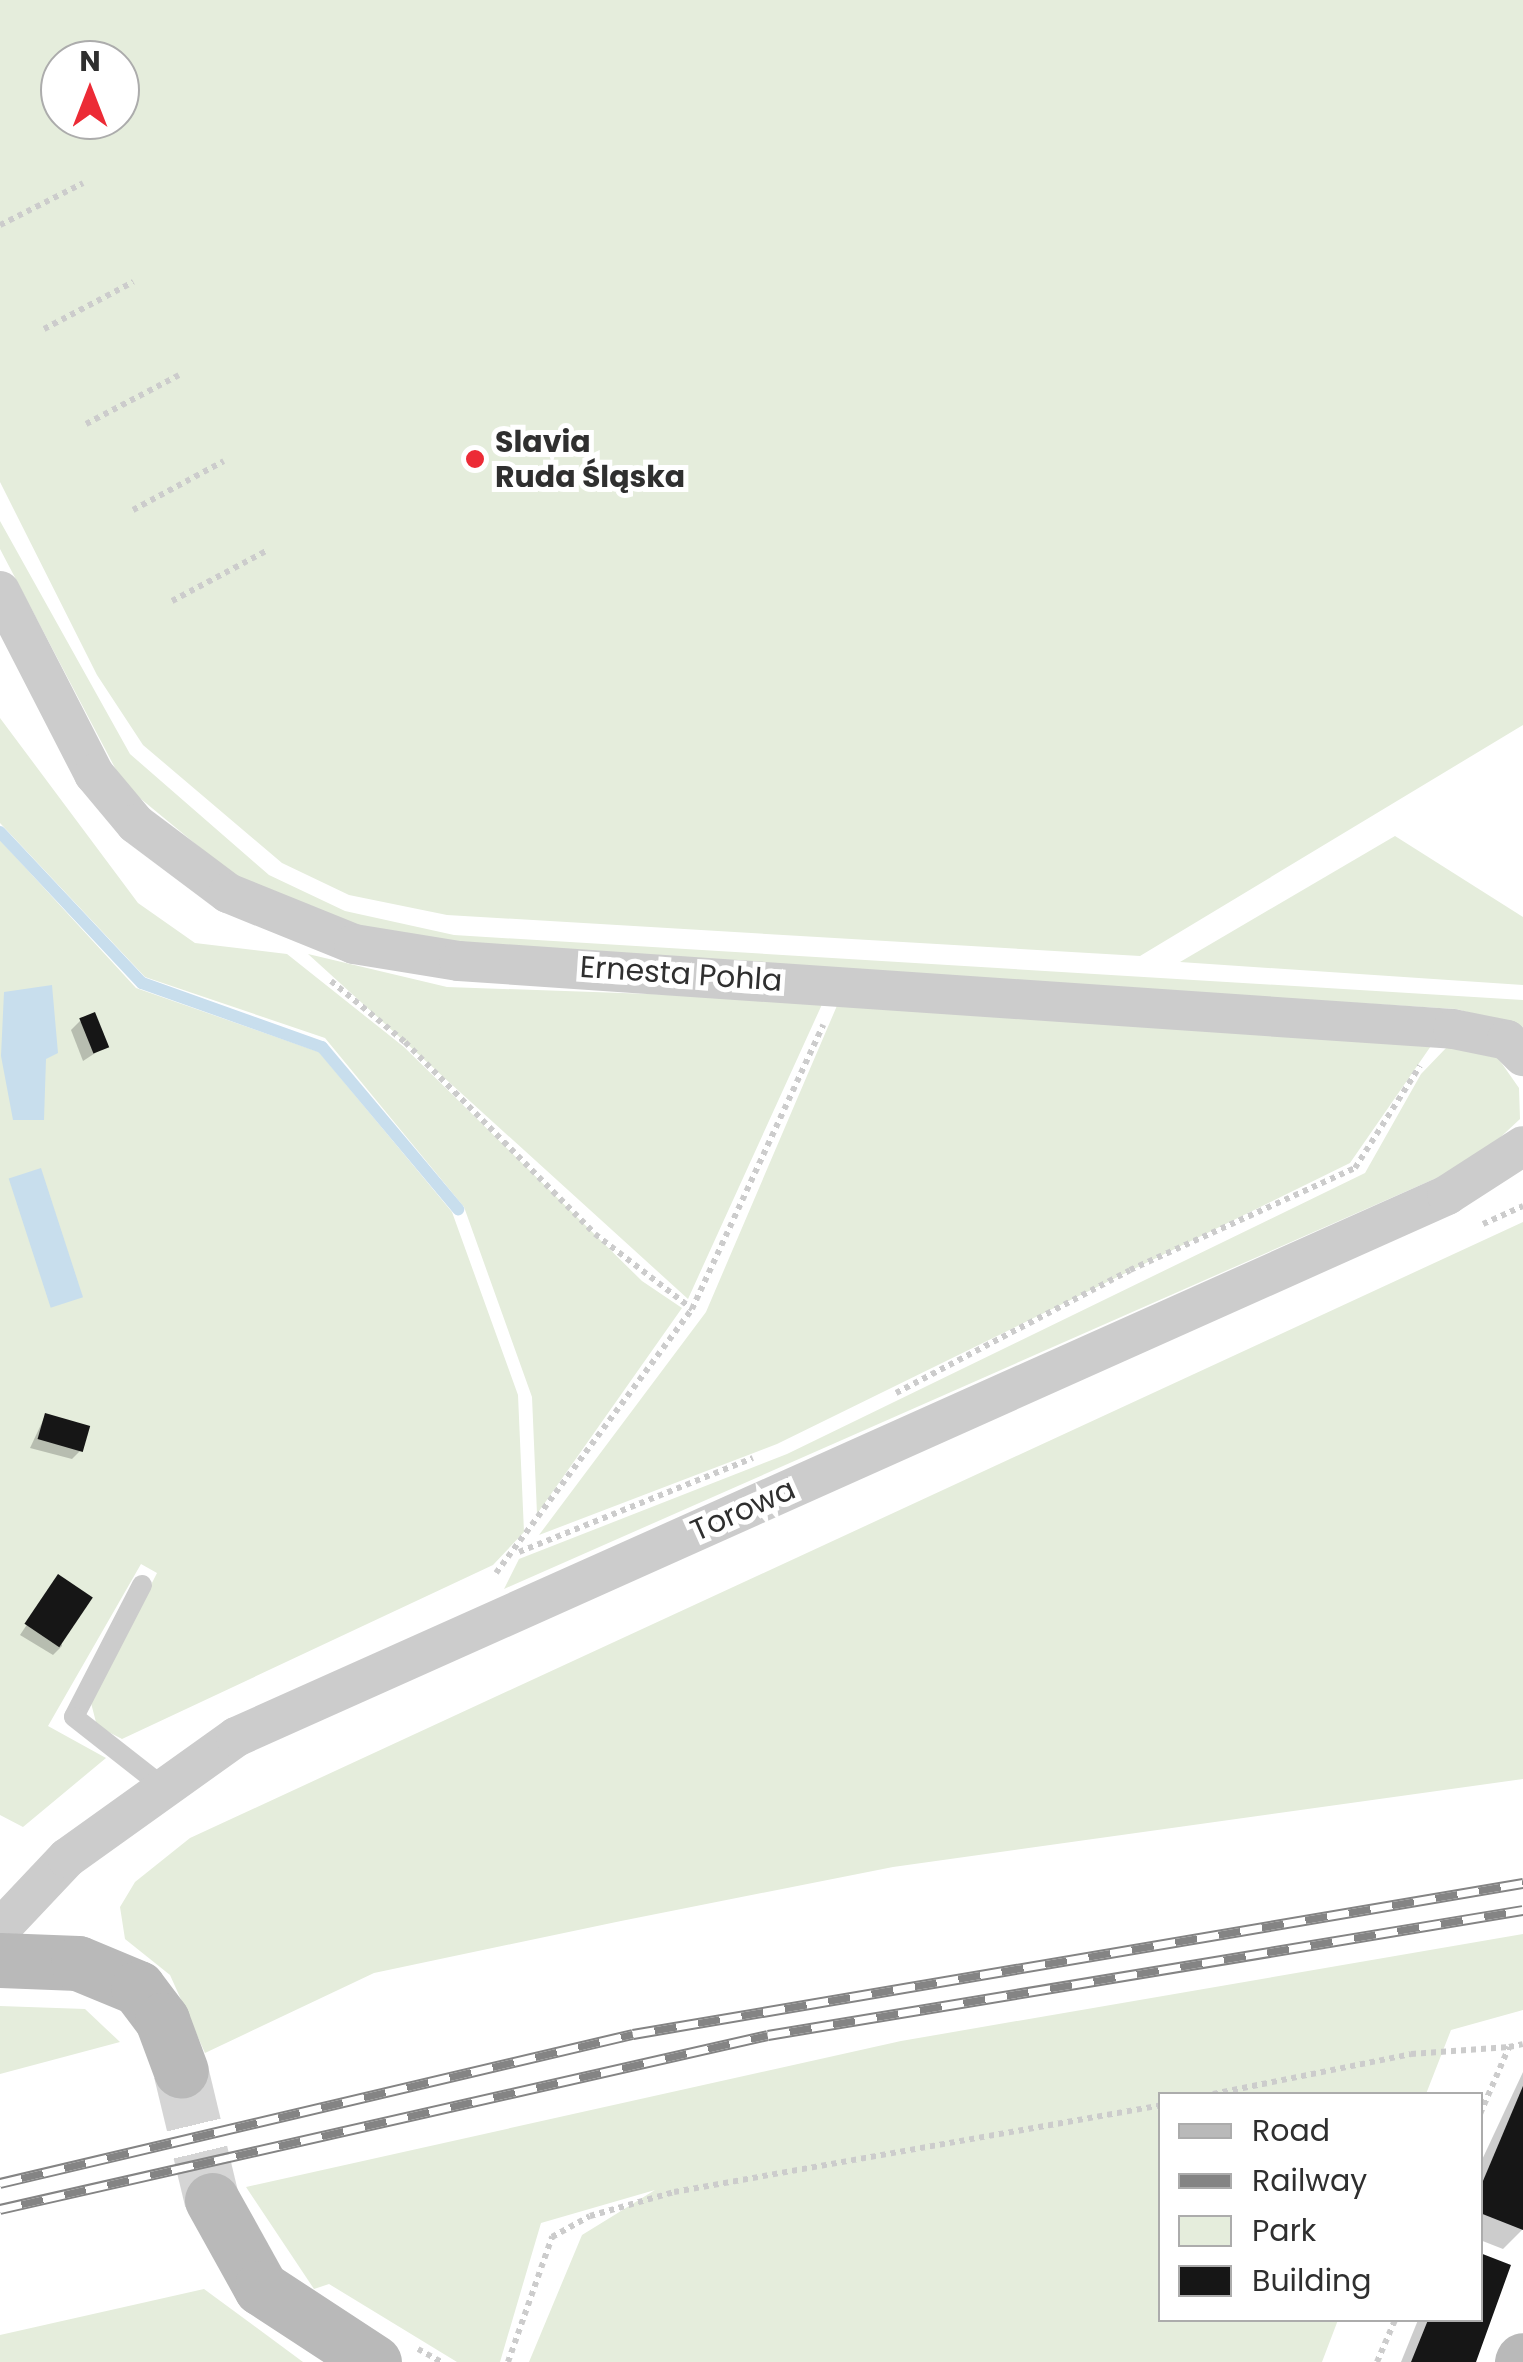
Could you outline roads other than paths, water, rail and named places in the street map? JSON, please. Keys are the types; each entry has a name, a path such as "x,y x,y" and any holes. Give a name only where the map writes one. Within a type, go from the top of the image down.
{"street":[{"name":"Ernesta Pohla","path":"0,591 116,802 228,893 300,926 458,961 839,984 1453,1029 1507,1040 1523,1056"},
{"name":"Torowa","path":"0,1929 67,1858 162,1786 236,1737 1447,1195 1523,1146"},
{"path":"0,1960 78,1963 138,1988 162,2020 181,2071"},
{"path":"212,2200 261,2288 374,2362"}],"lane":[{"path":"142,1585 74,1718 162,1786"}],"water":[{"path":"52,985 58,1053 46,1059 44,1120 13,1120 1,1056 4,992"},
{"path":"41,1168 83,1297 51,1308 9,1179"}],"waterway":[{"path":"0,832 142,983 322,1047 458,1209"}],"tunnel":[{"path":"181,2071 212,2200"}],"railway":[{"path":"0,2183 633,2034 1523,1883"},
{"path":"0,2209 768,2035 1523,1910"}],"place":[{"name":"Slavia Ruda Śląska","path":"475,459"}]}
